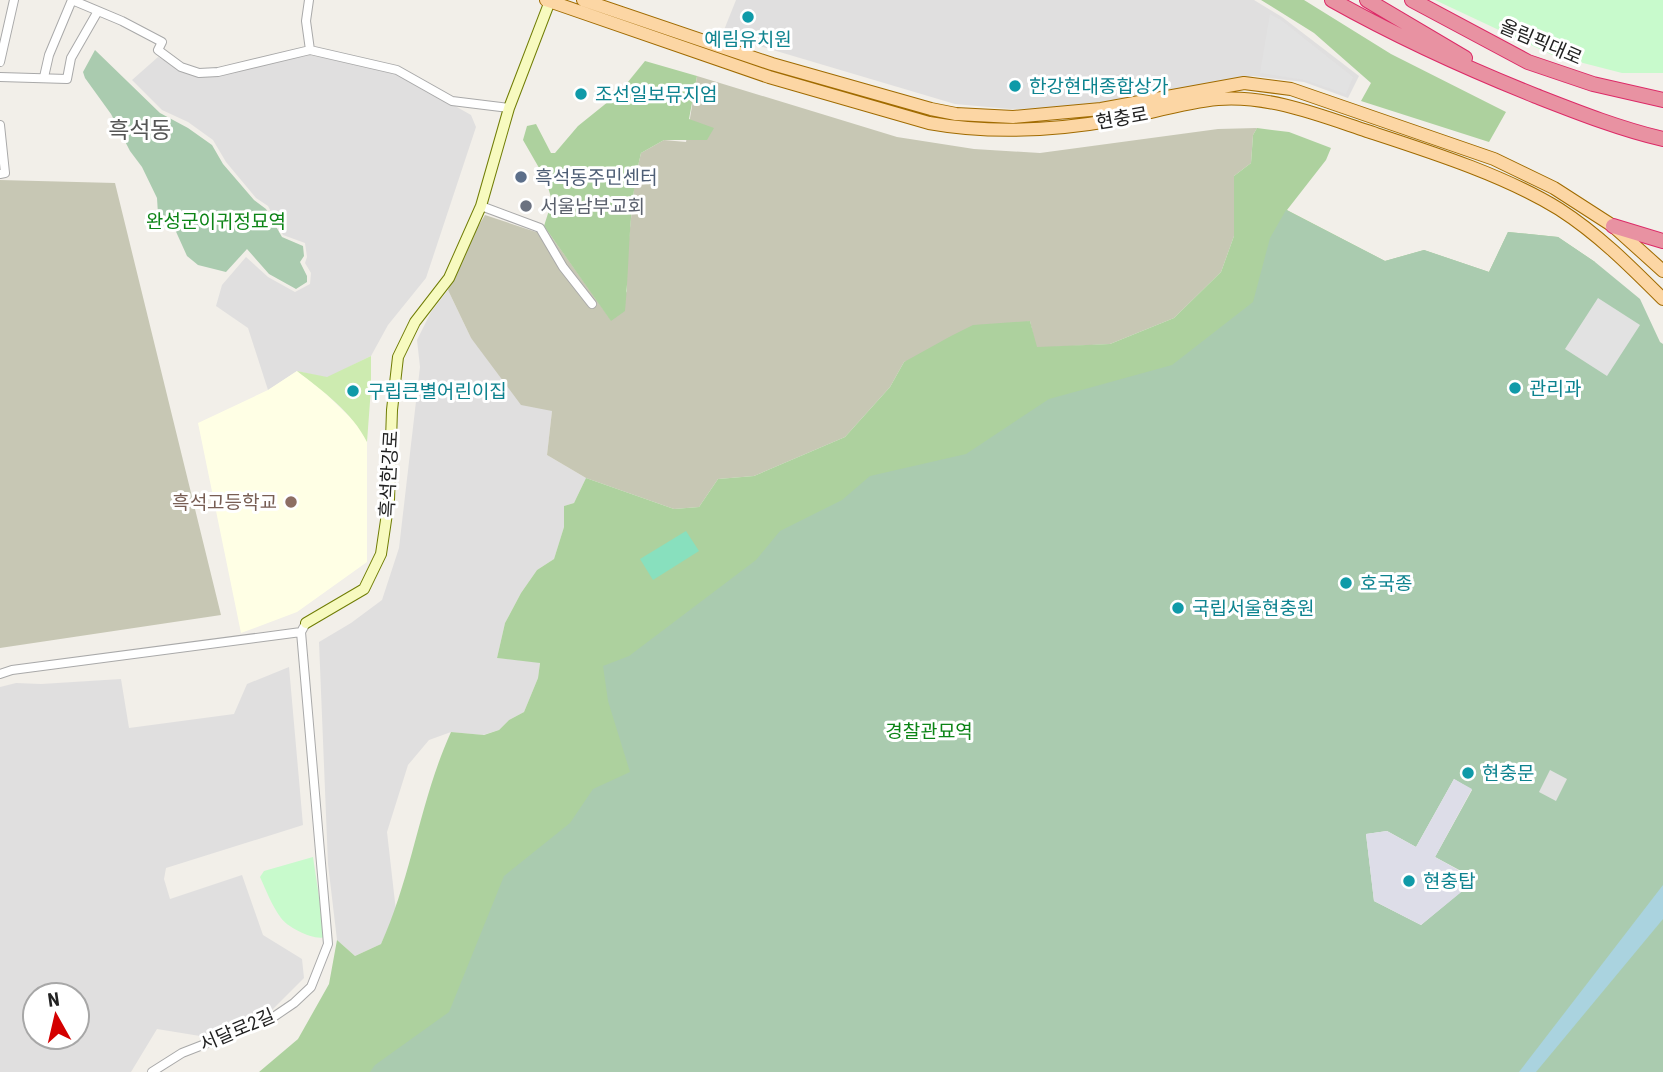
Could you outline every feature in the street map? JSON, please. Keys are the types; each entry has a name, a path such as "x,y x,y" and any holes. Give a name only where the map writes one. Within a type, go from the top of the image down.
{"highway":[{"path":"1333,0 1405,39 1512,86 1573,111 1663,139"},
{"path":"1367,0 1512,86"},
{"name":"올림픽대로","path":"1412,0 1528,62 1593,84 1663,100"},
{"path":"1593,84 1663,91"},
{"path":"1613,226 1663,241"}],"main road":[{"name":"현충로","path":"583,0 772,64 931,110 956,114 1013,117 1101,109 1244,83 1291,89 1494,159 1554,188 1613,226 1663,271"},
{"name":"현충로","path":"548,1 769,77 929,123 952,127 1015,131 1099,123 1218,99 1289,106 1458,163 1514,186 1556,208 1606,243 1663,299"}],"street":[{"path":"0,62 14,0"},
{"path":"44,77 49,55 72,0 162,42 158,50 181,67 199,73 218,72 310,50 397,70 452,101 509,107"},
{"path":"309,0 306,21 310,50"},
{"name":"흑석한강로","path":"304,628 364,589 381,554 389,500 392,410 398,357 415,322 449,278 481,206 509,107 548,1"},
{"path":"0,77 67,79 71,58 97,11"},
{"path":"0,125 5,173 0,174"},
{"path":"481,206 540,228 563,267 592,304"},
{"path":"0,674 12,670 304,628"},
{"name":"서달로2길","path":"152,1072 182,1053 272,1018 295,1003 311,987 329,940 319,845 304,628"}],"shaded area":[{"path":"736,0 1254,0 1282,17 1359,76 1348,98 1304,82 1253,76 1174,92 1065,108 1010,109 955,104 722,35"},
{"path":"1270,14 1353,77 1346,94 1305,80 1260,73"},
{"path":"309,55 395,72 471,115 476,127 426,278 388,325 371,356 327,378 297,371 268,390 248,328 216,306 222,285 246,257 268,277 295,292 310,284 311,273 305,263 305,243 283,235 268,206 256,198 226,162 213,140 188,122 162,110 132,80 158,57 198,77"},
{"path":"697,76 897,137 974,149 1040,153 1218,129 1257,128 1253,135 1251,163 1234,176 1234,236 1221,272 1174,318 1110,344 1036,348 1030,321 904,362 890,387 845,437 754,476 718,479 699,507 674,509 586,478 547,455 552,411 521,405 471,338 448,290 466,247 485,215 536,232 544,226 611,320 627,291 627,258 635,179 641,153 664,140 686,142"},
{"path":"0,180 115,183 221,615 0,648"},
{"path":"448,290 471,338 552,411 547,455 586,478 574,503 564,506 564,527 554,559 537,570 505,623 497,658 540,662 538,678 524,712 509,720 499,730 483,735 451,732 429,740 408,765 387,832 396,911 381,944 355,956 337,940 328,864 319,642 382,600 399,548 420,367 417,340 431,312"},
{"path":"1598,298 1640,325 1607,376 1565,349"},
{"name":"흑석고등학교","path":"297,371 321,389 360,427 367,442 367,562 297,612 241,633 198,423 268,390"},
{"path":"289,667 303,825 166,868 164,879 170,899 242,875 263,935 302,959 304,978 269,1013 234,1028 200,1036 157,1029 131,1072 0,1072 0,687 16,683 121,679 129,728 234,714 247,684"},
{"path":"1550,770 1567,779 1556,801 1539,792"},
{"path":"1454,779 1472,789 1435,857 1476,880 1421,925 1374,901 1366,834 1387,831 1416,847"}],"green space":[{"path":"1261,0 1304,0 1391,54 1506,112 1489,142 1361,101 1371,83 1314,33"},
{"path":"1435,0 1663,0 1663,73 1622,73 1552,55"},
{"name":"완성군이귀정묘역","path":"95,50 160,113 212,145 223,164 254,200 266,209 282,237 303,246 304,256 300,262 307,282 296,289 269,274 247,249 226,272 198,265 187,256 173,225 165,226 158,214 157,198 142,167 130,151 111,114 85,78 83,72"},
{"path":"645,61 697,76 689,119 714,128 707,140 664,140 641,153 632,212 625,311 611,321 544,226 552,201 546,180 523,140 527,126 536,124 551,153 555,153 578,126 619,93"},
{"name":"경찰관묘역","path":"1257,128 1289,132 1331,148 1326,160 1287,210 1385,261 1424,250 1489,272 1508,232 1558,237 1595,262 705,1072 259,1072 298,1039 329,984 337,940 355,956 381,944 401,892 431,784 451,732 484,735 499,730 509,720 524,712 538,678 540,663 497,658 505,623 537,570 554,559 564,527 564,506 574,503 586,478 674,509 699,507 718,479 754,476 845,437 890,387 904,362 973,325 1030,321 1037,347 1110,344 1174,318 1221,272 1234,236 1234,176 1251,163 1253,135"},
{"name":"국립서울현충원","path":"1286,210 1385,261 1424,250 1489,272 1508,232 1558,237 1595,262 1640,299 1663,344 1663,1072 370,1072 375,1065 449,1012 504,876 570,823 593,789 630,772 608,701 603,666 629,656 756,560 780,531 842,500 870,476 966,454 1049,399 1172,365 1253,302 1270,238","holes":["1454,779 1472,790 1435,857 1476,879 1421,925 1374,901 1366,834 1387,831 1416,847"]},
{"path":"371,356 367,442 354,421 297,371 327,377"},
{"path":"686,531 699,551 653,580 640,559"},
{"path":"313,857 325,937 320,938 301,932 284,922 260,877 264,871"}],"water":[{"path":"1663,885 1663,919 1536,1072 1519,1072"}],"place":[{"name":"예림유치원","path":"748,17"},
{"name":"한강현대종합상가","path":"1015,86"},
{"name":"조선일보뮤지엄","path":"581,94"},
{"name":"흑석동주민센터","path":"521,177"},
{"name":"서울남부교회","path":"526,206"},
{"name":"관리과","path":"1515,388"},
{"name":"구립큰별어린이집","path":"353,391"},
{"name":"흑석고등학교","path":"291,502"},
{"name":"호국종","path":"1346,583"},
{"name":"국립서울현충원","path":"1178,608"},
{"name":"현충문","path":"1468,773"},
{"name":"현충탑","path":"1409,881"}],"district":[{"name":"흑석동","path":"140,130"}]}
